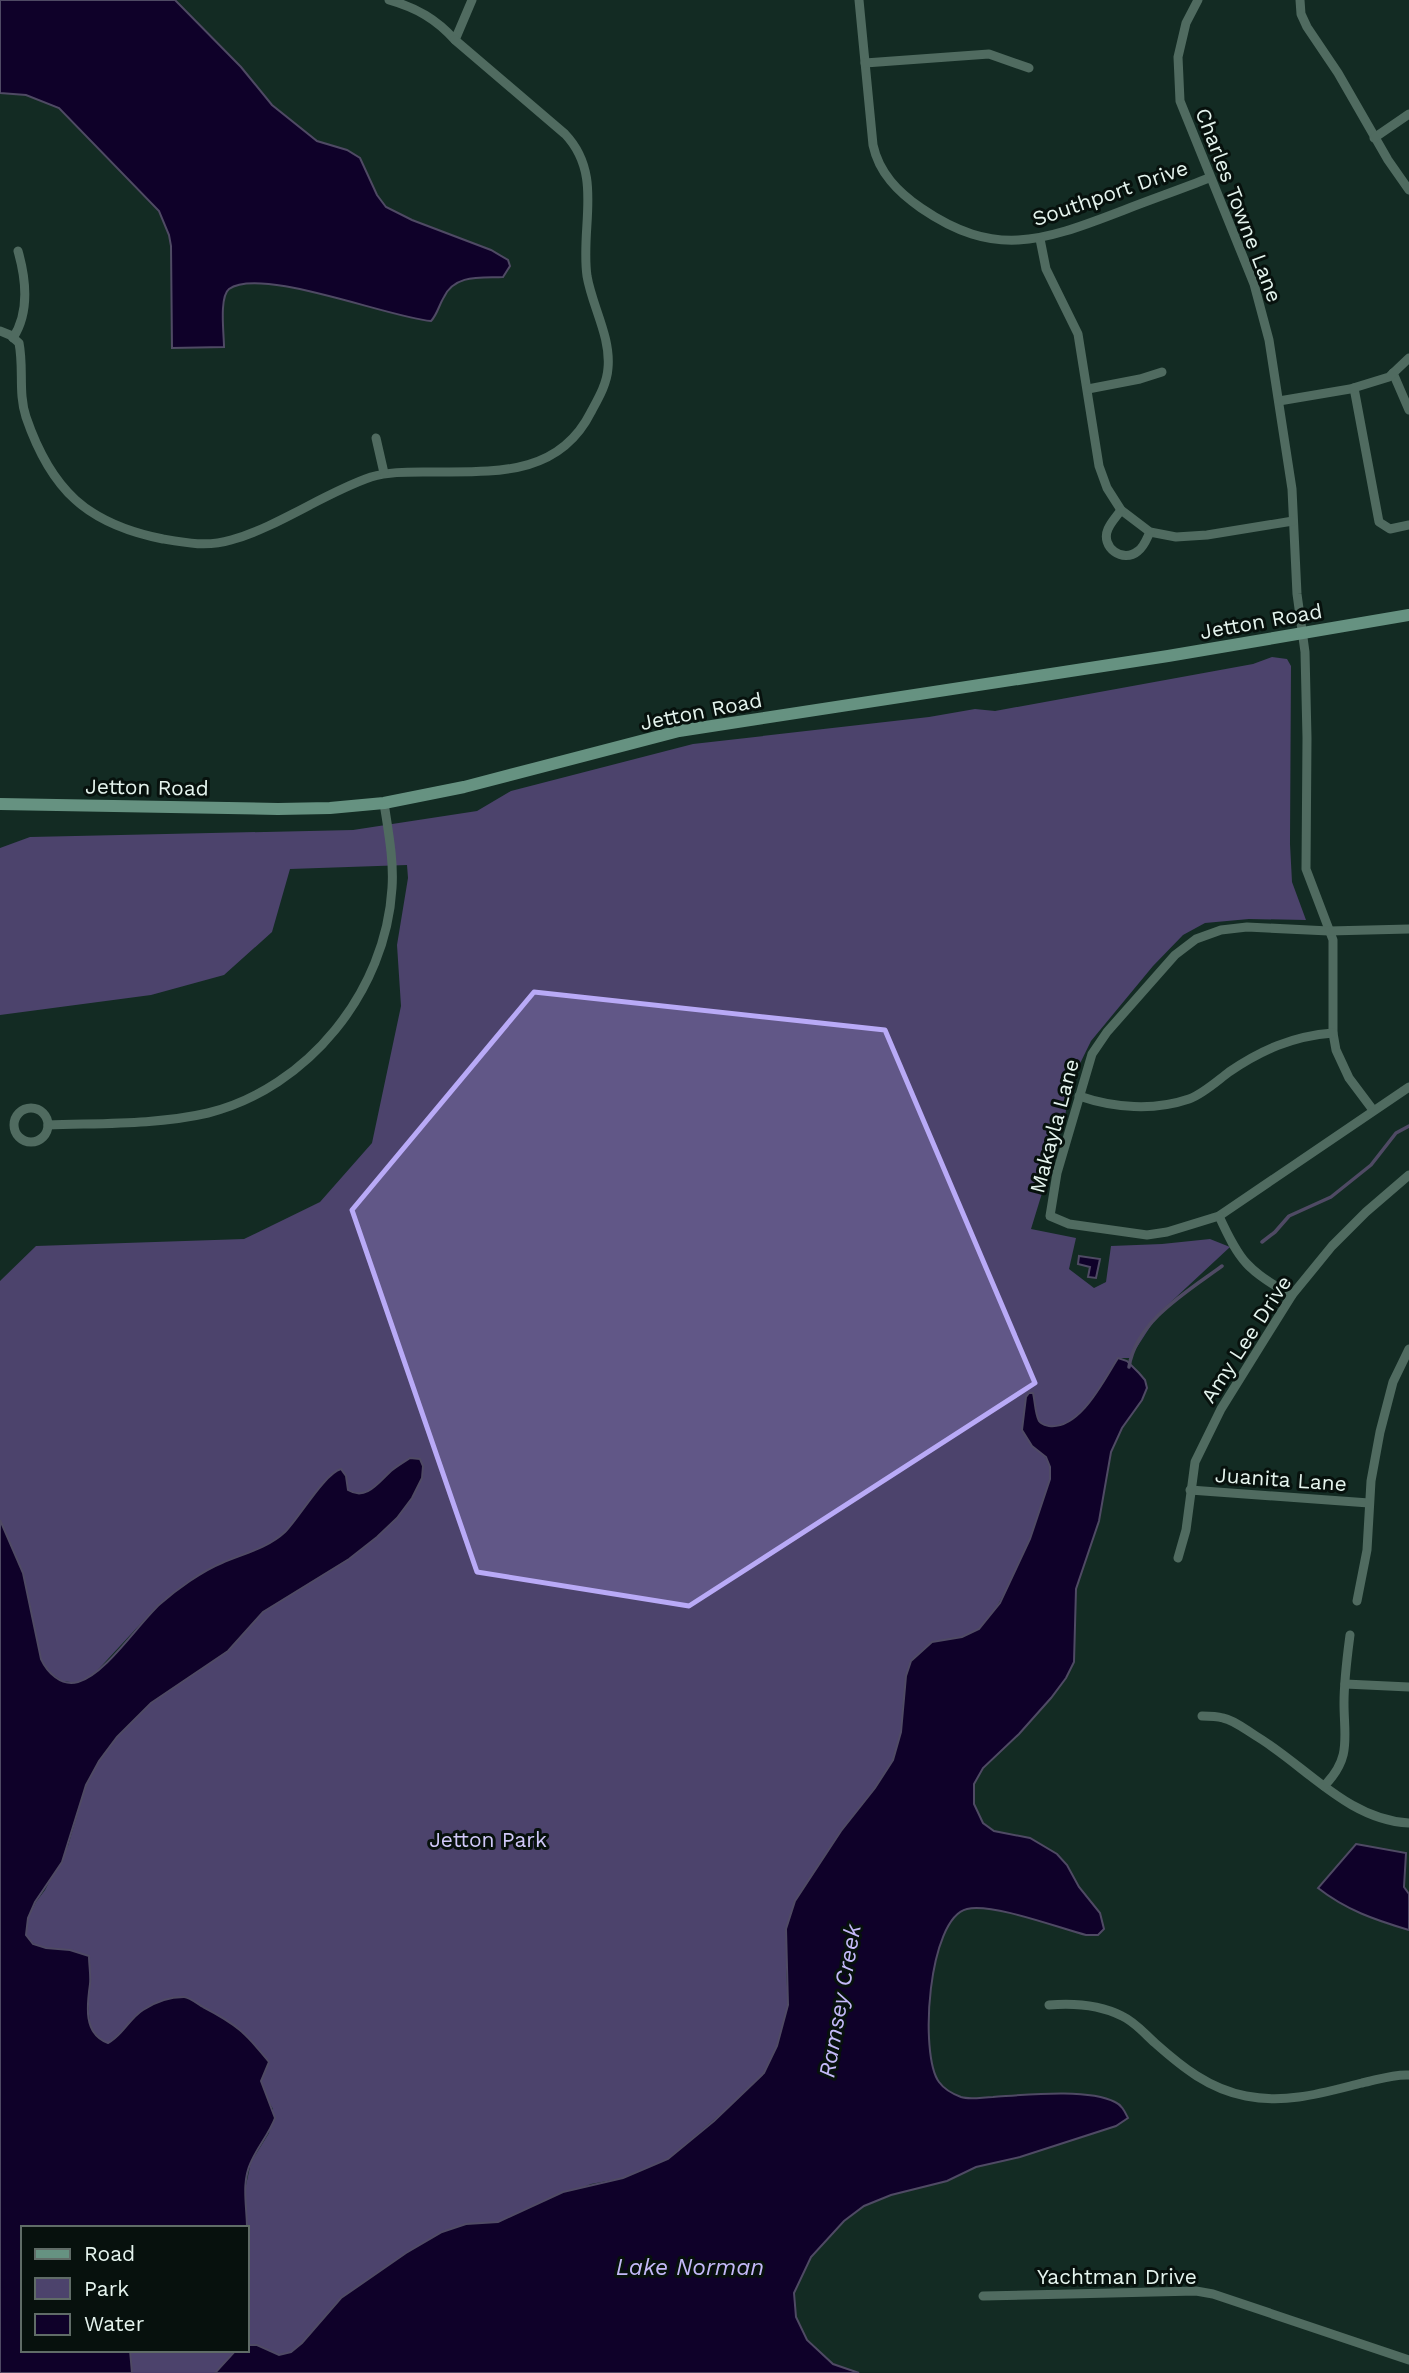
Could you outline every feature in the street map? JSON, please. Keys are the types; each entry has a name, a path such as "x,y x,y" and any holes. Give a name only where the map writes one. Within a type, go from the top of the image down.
{"street":[{"path":"0,331 19,343 22,403 47,464 76,501 105,522 123,529 185,543 217,544 248,534 327,496 384,473 506,469 547,459 560,451 580,430 601,391 608,368 606,347 587,275 585,253 588,181 580,152 550,120 442,26 420,11 389,0"},
{"path":"455,40 472,0"},
{"name":"Southport Drive","path":"859,0 875,155 883,172 897,189 936,218 964,232 998,240 1040,239 1077,228 1209,178"},
{"name":"Charles Towne Lane","path":"1198,0 1186,23 1178,57 1180,101 1254,284 1269,340 1289,467 1301,634 1305,652 1306,869 1334,940 1333,1033 1340,1063 1373,1110"},
{"path":"1300,0 1300,14 1307,27 1409,190"},
{"path":"865,63 989,54 1029,68"},
{"path":"1374,138 1409,114"},
{"path":"1040,239 1046,269 1078,334 1099,466 1107,488 1121,510 1150,532 1186,538 1293,521"},
{"path":"13,338 19,329 25,299 24,276 18,251"},
{"path":"1279,401 1354,388 1389,377 1409,358"},
{"path":"1088,389 1162,372"},
{"path":"1392,373 1409,410"},
{"path":"1354,388 1379,522 1390,529 1409,525"},
{"path":"376,438 384,473"},
{"path":"1121,510 1107,530 1108,545 1112,550 1125,557 1133,555 1141,550 1150,532"},
{"name":"Jetton Road","path":"0,804 278,810 384,803 464,787 679,731 1409,615"},
{"path":"48,1125 125,1122 209,1112 270,1086 304,1063 344,1019 362,990 379,950 393,886 384,803"},
{"name":"Makayla Lane","path":"1409,929 1329,931 1247,927 1221,930 1196,939 1175,955 1107,1032 1092,1055 1057,1173 1050,1216 1069,1224 1147,1235 1179,1229 1219,1216 1409,1087"},
{"path":"1079,1096 1101,1104 1129,1107 1157,1106 1191,1099 1252,1056 1267,1049 1298,1038 1333,1033"},
{"name":"Amy Lee Drive","path":"1178,1558 1186,1530 1195,1462 1209,1430 1292,1295 1366,1212 1409,1175"},
{"path":"1219,1216 1243,1262 1292,1295"},
{"path":"1357,1601 1367,1549 1369,1503 1380,1432 1393,1382 1405,1367 1409,1349"},
{"name":"Juanita Lane","path":"1190,1490 1369,1503"},
{"path":"1324,1786 1341,1764 1346,1744 1345,1684 1350,1635"},
{"path":"1345,1684 1409,1687"},
{"path":"1202,1716 1226,1718 1278,1749 1324,1786 1365,1813 1409,1823"},
{"path":"1049,2005 1082,2004 1121,2015 1136,2024 1189,2072 1205,2082 1244,2096 1278,2101 1298,2099 1409,2075"},
{"name":"Yachtman Drive","path":"983,2296 1196,2291 1213,2294 1409,2360"}],"highlighted area":[{"path":"534,992 885,1030 1035,1383 689,1606 477,1572 352,1210"}],"green space":[{"name":"Jetton Park","path":"1272,657 1287,659 1291,666 1292,882 1306,920 1249,919 1205,923 1183,935 1153,966 1091,1041 1069,1086 1065,1118 1031,1229 1076,1238 1069,1269 1094,1288 1106,1282 1111,1246 1210,1239 1230,1247 1159,1313 1130,1358 1118,1358 1090,1402 1071,1420 1060,1425 1042,1424 1038,1418 1033,1394 1028,1394 1022,1430 1031,1444 1048,1460 1050,1468 1044,1503 1035,1527 1012,1578 989,1619 974,1633 932,1642 903,1704 901,1732 893,1760 841,1831 795,1901 786,1969 788,2005 777,2046 764,2073 749,2090 668,2159 623,2178 591,2184 498,2222 466,2224 442,2232 406,2253 341,2298 291,2352 279,2355 257,2345 248,2346 248,2226 245,2226 245,2190 251,2162 269,2133 273,2109 261,2081 269,2062 232,2024 184,1997 152,2005 138,2014 108,2043 100,2039 91,2028 87,1986 70,1950 39,1946 25,1935 28,1918 68,1846 86,1785 99,1761 117,1737 151,1703 228,1651 263,1612 349,1559 377,1537 394,1469 379,1484 361,1493 348,1490 346,1476 304,1510 283,1534 267,1545 187,1583 158,1605 94,1674 78,1683 62,1681 49,1672 41,1659 23,1573 0,1520 0,1281 36,1246 244,1239 320,1202 372,1143 401,1006 397,945 408,878 407,865 290,869 272,932 224,975 151,995 0,1015 0,848 30,837 353,830 477,811 511,791 693,744 929,717 975,709 995,711 1253,664"},
{"path":"130,2352 234,2352 215,2373 132,2373"}],"water":[{"path":"0,0 175,0 241,67 272,105 317,141 347,150 360,158 377,195 386,207 412,220 491,250 508,260 510,266 503,277 469,279 455,284 442,300 431,321 296,288 245,284 229,289 226,293 223,307 224,347 172,348 171,246 159,211 59,108 26,95 0,93"},
{"path":"1079,1256 1100,1259 1096,1278 1088,1277 1090,1267 1078,1264"},
{"name":"Lake Norman","path":"1118,1358 1127,1361 1139,1373 1147,1388 1142,1400 1122,1428 1111,1452 1099,1521 1076,1589 1074,1662 1051,1698 1019,1734 983,1768 974,1784 974,1804 983,1823 994,1831 1030,1838 1057,1854 1100,1913 1104,1929 1098,1935 1086,1935 1009,1913 967,1909 954,1918 943,1936 936,1961 931,1989 929,2045 939,2082 946,2089 965,2098 1089,2095 1117,2103 1128,2118 1116,2126 1020,2157 976,2167 947,2181 891,2195 864,2206 844,2221 811,2257 794,2293 796,2317 807,2340 833,2364 859,2373 215,2373 234,2352 248,2352 249,2345 257,2345 279,2355 291,2352 341,2298 406,2253 442,2232 466,2224 498,2222 563,2192 623,2178 668,2159 714,2121 764,2073 777,2046 788,2005 786,1929 795,1901 841,1831 893,1760 901,1732 906,1676 911,1661 932,1642 962,1637 979,1629 1000,1603 1030,1539 1050,1479 1050,1467 1046,1457 1032,1446 1022,1430 1026,1397 1033,1393 1041,1423 1049,1426 1060,1425 1081,1412"},
{"path":"410,1458 420,1459 423,1466 422,1478 412,1498 397,1518 349,1559 263,1612 228,1651 151,1703 117,1737 99,1761 86,1785 62,1862 35,1902 28,1918 26,1935 33,1944 89,1956 88,2018 94,2033 100,2039 108,2043 138,2014 158,2002 184,1997 232,2024 247,2036 269,2062 261,2081 275,2118 248,2170 245,2186 247,2226 21,2226 21,2352 130,2352 132,2373 0,2373 0,1520 23,1573 41,1659 55,1677 72,1683 89,1677 100,1669 160,1604 190,1581 214,1566 278,1538 335,1472 341,1469 346,1476 348,1490 360,1493 371,1489"},
{"path":"1356,1844 1406,1853 1404,1887 1409,1894 1409,1930 1361,1913 1318,1888"}],"waterway":[{"name":"Ramsey Creek","path":"1262,1242 1289,1216 1331,1197 1371,1165 1396,1133 1409,1126"},
{"name":"Ramsey Creek","path":"1129,1367 1134,1350 1153,1321 1179,1297 1222,1266"}]}
